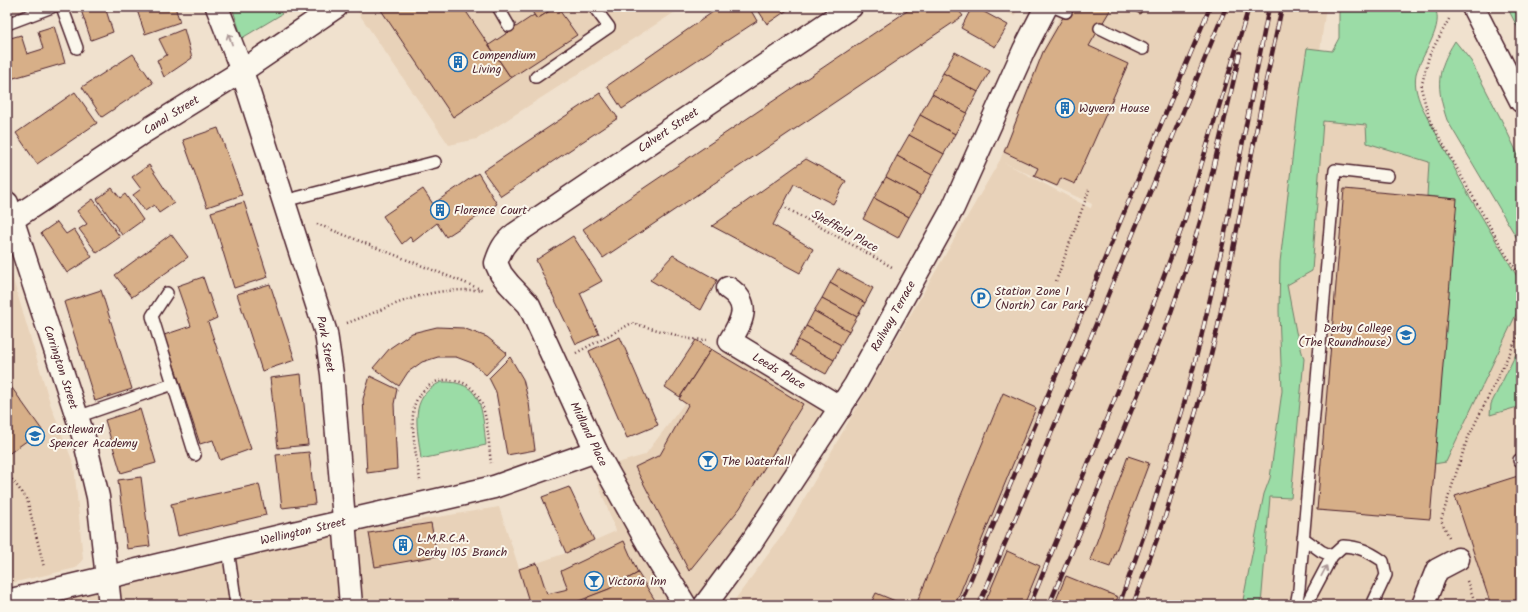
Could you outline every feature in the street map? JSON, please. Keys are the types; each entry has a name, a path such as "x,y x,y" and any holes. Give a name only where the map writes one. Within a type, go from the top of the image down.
{"street":[{"name":"Park Street","path":"217,7 242,71 326,333 332,374 351,605"},
{"name":"Canal Street","path":"9,215 242,71 336,7"},
{"name":"Calvert Street","path":"496,263 501,249 511,237 851,7"},
{"path":"1473,7 1489,36 1521,102"},
{"name":"Railway Terrace","path":"705,605 751,542 855,385 953,208 1024,50 1056,10"},
{"name":"Carrington Street","path":"9,215 86,445 98,497 110,605"},
{"name":"Midland Place","path":"496,263 501,274 529,305 596,451 652,551 685,605"},
{"path":"728,288 736,294 742,304 743,314 739,326 730,341"},
{"name":"Leeds Place","path":"730,341 841,408"},
{"name":"Wellington Street","path":"7,602 494,486 596,451"},
{"path":"1423,605 1437,570 1458,559"}],"lane":[{"path":"7,24 52,7"},
{"path":"62,7 77,48"},
{"path":"498,7 509,26"},
{"path":"536,77 609,27 594,7"},
{"path":"1100,28 1143,49"},
{"path":"284,201 435,162"},
{"path":"1296,605 1299,589 1335,170 1388,176"},
{"path":"167,293 152,316 195,455"},
{"path":"77,417 173,384"},
{"path":"1303,538 1321,551 1332,556"},
{"path":"1306,605 1332,556 1343,546 1358,547 1383,561 1386,575 1372,605"},
{"path":"228,549 236,605"}],"path":[{"path":"1449,19 1429,56 1421,88 1430,121 1505,253 1521,277"},
{"path":"1056,281 1089,190"},
{"name":"Sheffield Place","path":"786,208 896,269"},
{"path":"313,222 481,290"},
{"path":"326,333 344,324 425,295 448,291 481,290 519,294"},
{"path":"556,364 632,322 690,339 730,341"},
{"path":"1476,605 1441,520 1467,440 1521,330"},
{"path":"424,503 416,455 413,416 414,407 417,398 424,390 430,385 445,380 465,384 474,390 481,400 484,411 494,486"},
{"path":"7,473 27,500 50,592"}],"shaded area":[{"path":"683,7 477,139 449,145 355,8"},
{"path":"997,7 1019,7 1014,16"},
{"path":"1065,7 1326,7 1313,102 1439,140 1467,192 1521,280 1521,605 731,605 786,530 1000,160 1042,51","holes":["1003,162 1092,204 1090,208"]},
{"name":"Castleward Spencer Academy","path":"7,265 9,266 51,406 74,465 83,559 76,568 7,584"},
{"path":"725,350 823,410 716,589 704,605 24,605 352,531 499,507 519,568 566,553 616,531 593,470 645,455"}],"green space":[{"path":"232,7 276,7 282,14 242,38"},
{"path":"1339,7 1434,7 1437,14 1437,22 1435,31 1416,74 1415,82 1417,94 1421,105 1467,192 1521,283 1521,304 1446,462 1434,464 1456,199 1427,196 1429,162 1367,143 1366,125 1323,121 1312,271 1287,285 1296,332 1304,359 1291,498 1270,497 1261,605 1242,605 1264,494 1270,478 1282,391 1279,311 1280,262 1299,100 1307,48 1332,51 1339,38"},
{"path":"1507,7 1521,7 1521,34"},
{"path":"1455,41 1471,61 1521,161 1521,245 1447,120 1443,108 1440,88 1441,70 1444,61"},
{"path":"1521,344 1521,406 1490,415 1491,404"},
{"path":"441,382 455,383 466,386 473,392 478,400 481,410 486,445 421,459 417,425 419,405 423,396 430,389"}],"building":[{"path":"80,7 105,7 113,32 91,40"},
{"path":"136,7 175,7 180,22 145,34"},
{"name":"Compendium Living","path":"379,7 463,7 511,78 453,117"},
{"path":"529,7 556,7 537,19"},
{"path":"556,7 577,35 511,78 489,45 534,15 537,19"},
{"path":"720,7 749,7 757,21 622,109 607,86"},
{"path":"756,7 779,7 783,13 767,24"},
{"path":"779,7 792,7 783,13"},
{"path":"913,7 956,7 963,16 603,258 583,229"},
{"path":"972,7 975,7 1008,25 995,47 961,28"},
{"name":"Wyvern House","path":"1069,7 1112,7 1089,46 1128,64 1075,184 1061,178 1057,186 1034,176 1038,168 1004,152 1043,52"},
{"path":"1127,7 1144,7 1140,14"},
{"path":"54,26 65,63 7,80 7,39 21,35 27,54 43,49 38,31"},
{"path":"184,29 192,58 164,77 157,60 167,55 159,39"},
{"path":"955,52 990,71 978,92 943,73"},
{"path":"133,54 153,83 102,117 82,87"},
{"path":"943,73 978,92 967,113 932,94"},
{"path":"75,92 97,123 37,164 16,133"},
{"path":"600,93 618,118 501,196 483,171"},
{"path":"932,94 967,113 955,134 920,115"},
{"path":"920,115 955,134 944,154 909,135"},
{"path":"218,128 242,195 207,207 183,140"},
{"path":"909,135 944,154 932,175 897,156"},
{"path":"897,156 932,175 921,196 886,177"},
{"path":"806,159 846,181 833,204 794,184 773,225 813,249 800,273 712,226"},
{"path":"149,165 174,203 159,213 154,205 145,211 133,195 141,189 132,177"},
{"name":"Florence Court","path":"478,173 497,204 446,237 437,223 413,242 410,237 402,244 383,216 423,189 433,204"},
{"path":"886,177 921,196 909,217 874,198"},
{"path":"112,188 120,198 125,194 143,220 122,235 97,199"},
{"path":"1344,189 1457,199 1430,519 1317,510"},
{"path":"874,198 909,217 898,238 863,219"},
{"path":"93,199 120,237 97,253 79,229 87,224 77,211"},
{"path":"244,202 268,277 234,288 211,212"},
{"path":"57,222 66,234 74,229 92,257 67,273 41,233"},
{"path":"171,234 188,257 132,297 115,275"},
{"path":"573,236 602,281 580,293 599,334 576,344 536,260"},
{"path":"673,255 717,280 701,310 650,280"},
{"path":"838,269 873,288 865,303 830,283"},
{"path":"203,277 217,318 208,322 251,449 220,460 213,440 200,444 164,335 191,326 177,286"},
{"path":"830,283 865,303 857,317 822,298"},
{"path":"270,284 295,360 262,371 237,294"},
{"path":"101,290 132,389 95,401 64,302"},
{"path":"822,298 857,317 849,331 814,311"},
{"path":"814,311 849,331 841,345 806,326"},
{"path":"806,326 841,345 834,360 798,340"},
{"path":"437,327 463,328 487,337 507,353 486,375 472,363 456,357 438,357 422,362 408,372 399,386 373,368 390,348 412,333"},
{"path":"620,337 658,425 627,438 589,351"},
{"path":"696,340 711,349 680,397 665,387"},
{"path":"798,340 834,360 826,374 791,355"},
{"name":"The Waterfall","path":"711,349 803,404 740,508 689,571 635,467 660,455 688,405 679,399"},
{"path":"510,357 523,379 529,403 535,450 507,455 496,392 489,378"},
{"path":"301,374 308,445 278,448 270,378"},
{"path":"370,376 397,389 394,404 397,469 367,473 363,399"},
{"path":"7,381 42,430 7,455"},
{"path":"1003,393 1036,408 955,605 916,605"},
{"path":"140,409 156,463 121,473 105,420"},
{"path":"309,452 315,504 282,508 276,455"},
{"path":"1128,456 1149,463 1110,567 1090,560"},
{"path":"1521,475 1521,605 1491,605 1455,496"},
{"path":"141,477 150,546 127,549 118,480"},
{"path":"259,484 266,515 178,536 171,504"},
{"path":"569,487 594,540 566,553 542,497"},
{"name":"L.M.R.C.A. Derby 105 Branch","path":"431,523 437,556 375,567 369,533"},
{"name":"Victoria Inn","path":"624,541 638,573 609,589 569,605 530,605 519,569 537,563 547,594 568,589 561,571"},
{"path":"1007,551 1040,566 1024,605 984,605"},
{"path":"638,573 658,605 583,605 588,597 609,589"},
{"path":"1066,576 1118,597 1114,605 1054,605"},
{"path":"876,593 905,605 870,605"}],"railway":[{"path":"960,605 1210,7"},
{"path":"979,605 1046,446 1226,7"},
{"path":"1030,605 1152,308 1184,222 1249,7"},
{"path":"1119,605 1145,532 1183,408 1200,342 1223,243 1269,7"},
{"path":"1133,605 1165,517 1202,391 1218,326 1282,7"},
{"path":"1049,605 1169,318 1188,263 1204,208 1240,53"}],"place":[{"name":"Compendium Living","path":"458,62"},
{"name":"Wyvern House","path":"1065,108"},
{"name":"Florence Court","path":"440,210"},
{"name":"Station Zone 1 (North) Car Park","path":"981,298"},
{"name":"Derby College (The Roundhouse)","path":"1406,335"},
{"name":"Castleward Spencer Academy","path":"35,436"},
{"name":"The Waterfall","path":"708,461"},
{"name":"L.M.R.C.A. Derby 105 Branch","path":"403,545"},
{"name":"Victoria Inn","path":"594,581"}]}
